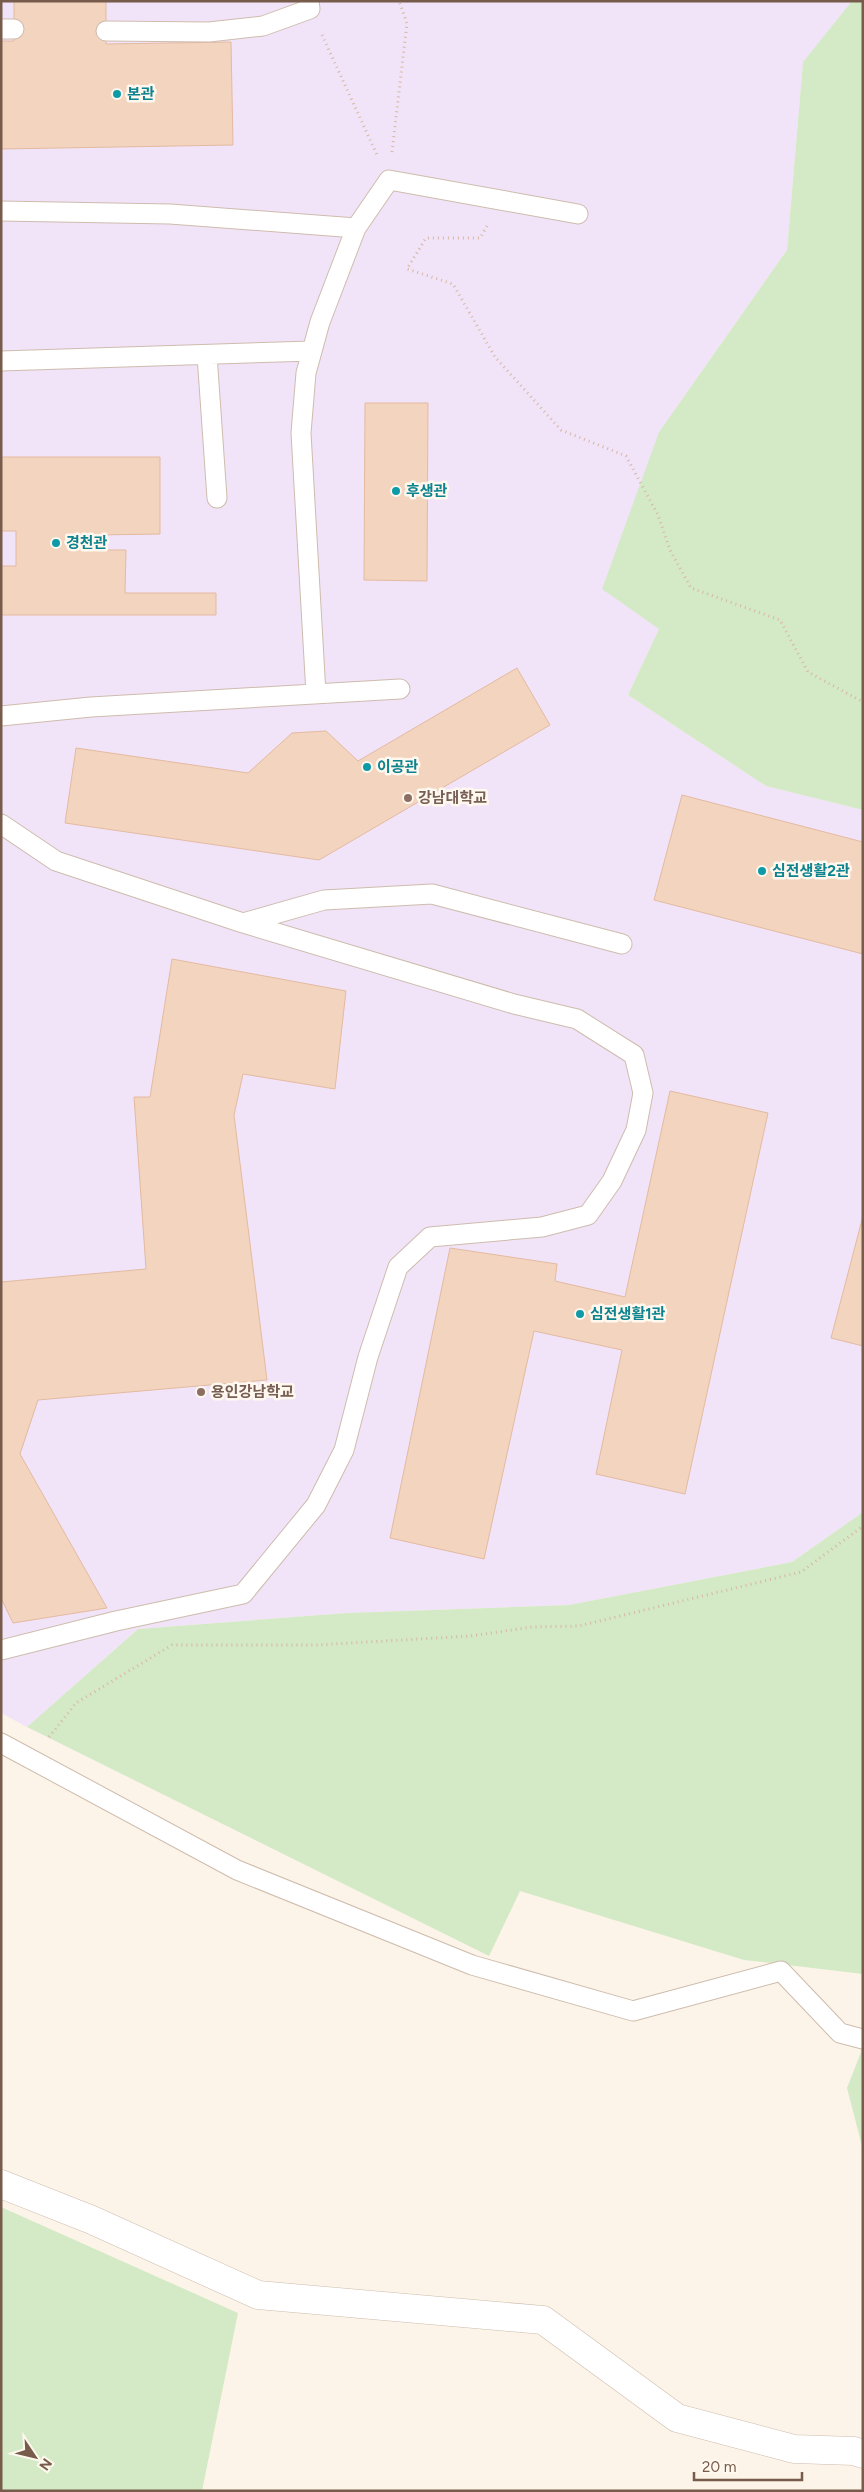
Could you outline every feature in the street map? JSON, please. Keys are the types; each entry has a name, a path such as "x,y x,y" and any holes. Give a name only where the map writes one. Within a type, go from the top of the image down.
{"street":[{"path":"1,2184 92,2220 258,2295 543,2320 677,2418 794,2449 860,2447"}],"lane":[{"path":"106,31 209,32 263,26 310,5"},
{"path":"316,694 300,433 306,373 312,351 356,228 389,180 578,214"},
{"path":"1,211 170,214 356,228"},
{"path":"1,361 312,351"},
{"path":"207,355 216,498"},
{"path":"1,716 91,707 400,688"},
{"path":"1,824 56,861 243,924 514,1004 577,1018 634,1055 643,1093 636,1130 612,1181 588,1215 542,1227 430,1237 398,1267 368,1357 344,1450 316,1505 243,1594 116,1621 1,1650"},
{"path":"243,924 324,900 432,894 622,944"},
{"path":"1,1743 237,1870 472,1965 633,2011 781,1971 840,2033 863,2039"}],"path":[{"path":"389,180 408,23 399,1"},
{"path":"310,5 389,180"},
{"path":"500,200 480,238 426,238 407,269 453,284 495,357 560,430 626,456 658,515 670,550 690,588 780,620 808,672 863,702"},
{"path":"35,1761 44,1744 76,1703 172,1645 316,1645 471,1636 532,1628 580,1626 801,1572 863,1526"}],"shaded area":[{"name":"강남대학교","path":"1,1 852,1 803,63 787,250 659,432 659,629 628,695 766,786 863,810 863,1512 792,1562 569,1605 347,1613 138,1629 27,1727 1,1713"}],"green space":[{"path":"852,1 863,1 863,810 766,786 628,695 659,629 602,589 659,432 787,250 803,62"},
{"path":"863,1512 863,1974 744,1960 520,1891 489,1956 27,1727 138,1629 347,1613 569,1605 792,1562"},
{"path":"863,2047 863,2150 847,2088"},
{"path":"1,2207 238,2313 202,2491 1,2491"}],"building":[{"name":"본관","path":"14,1 106,1 106,44 231,42 233,145 1,149 1,41 14,41"},
{"name":"후생관","path":"365,403 428,403 427,581 364,580"},
{"name":"경천관","path":"1,457 160,457 160,534 96,535 96,550 126,550 125,593 216,593 216,615 1,615 1,566 16,566 16,531 1,531"},
{"name":"이공관","path":"517,668 550,725 319,860 65,823 76,748 248,773 292,733 326,731 358,761"},
{"name":"심전생활2관","path":"682,795 863,842 863,954 654,900"},
{"path":"172,959 346,991 335,1089 243,1074 234,1115 267,1380 38,1400 20,1454 107,1608 13,1623 1,1598 1,1282 146,1269 134,1097 150,1097"},
{"name":"심전생활1관","path":"670,1091 768,1113 685,1494 596,1474 622,1350 534,1331 484,1559 390,1538 450,1248 557,1264 555,1281 625,1297"},
{"path":"863,1216 863,1346 831,1338"}],"place":[{"name":"본관","path":"117,94"},
{"name":"후생관","path":"396,491"},
{"name":"경천관","path":"56,543"},
{"name":"이공관","path":"367,767"},
{"name":"강남대학교","path":"408,798"},
{"name":"심전생활2관","path":"762,871"},
{"name":"심전생활1관","path":"580,1314"},
{"name":"용인강남학교","path":"201,1392"}]}
